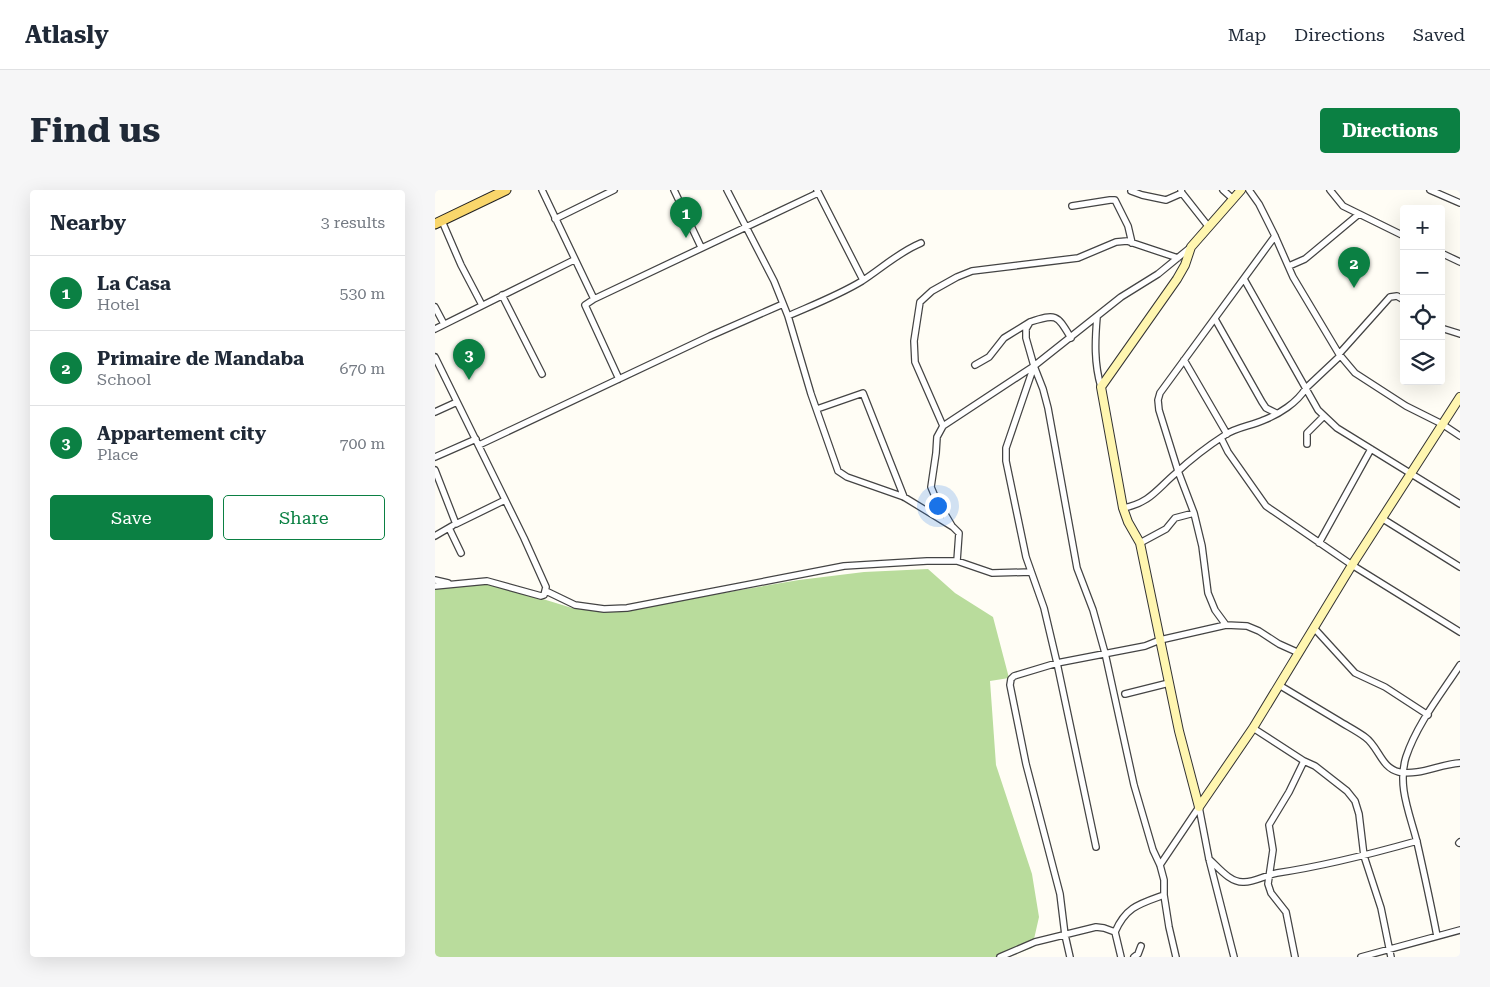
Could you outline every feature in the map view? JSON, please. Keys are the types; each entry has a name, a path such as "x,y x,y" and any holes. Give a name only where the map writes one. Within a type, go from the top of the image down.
{"main road":[{"path":"438,223 506,190"}],"street":[{"path":"542,190 594,299"},
{"path":"555,219 614,190"},
{"path":"674,190 701,247"},
{"path":"727,190 774,281 788,316 838,471 847,478 904,497 953,527 959,533 957,561"},
{"path":"1223,190 1233,199"},
{"path":"953,527 931,487 937,437 943,426 1034,366 1121,297 1158,274 1191,247 1241,190"},
{"path":"1249,190 1259,204 1293,277 1340,355 1359,377 1460,436"},
{"path":"1330,190 1343,206 1400,234"},
{"path":"1430,190 1460,203"},
{"path":"619,380 585,305 817,191 863,280"},
{"path":"1131,191 1165,200 1182,192 1208,226"},
{"path":"1072,206 1115,200 1129,226 1133,243"},
{"path":"1289,266 1305,259 1359,214"},
{"path":"438,223 482,305"},
{"path":"1226,625 1215,610 1208,593 1202,546 1194,513 1178,471 1159,410 1158,400 1160,393 1275,236"},
{"path":"943,426 915,362 915,341 920,302 932,291 972,271 1079,258 1116,242 1127,241 1178,258"},
{"path":"788,316 831,298 863,280 908,248 921,243"},
{"path":"1101,387 1177,279 1185,265 1191,247"},
{"path":"1445,255 1460,262"},
{"path":"435,328 574,260"},
{"path":"1244,279 1318,410 1337,428 1460,504"},
{"path":"502,294 542,374"},
{"path":"1123,508 1137,505 1154,494 1178,471 1227,434 1237,428 1264,420 1292,404 1340,355 1390,297 1400,298"},
{"path":"479,445 710,336 783,304"},
{"path":"435,307 444,324"},
{"path":"975,365 989,357 1004,338 1030,322 1046,317 1060,320 1071,338"},
{"path":"1097,317 1094,351 1096,369 1123,508 1128,522 1141,543 1179,731 1234,957"},
{"path":"1215,319 1262,402 1266,408 1276,413"},
{"path":"1030,322 1026,338 1048,408 1077,568 1093,610 1105,654 1134,785 1164,880 1164,895 1176,957"},
{"path":"1445,329 1460,334"},
{"path":"435,357 524,538 546,587 546,591 541,596 487,582 435,586"},
{"path":"1184,360 1227,434"},
{"path":"1034,366 1006,454 1026,557 1044,608 1096,847"},
{"path":"817,409 863,392 904,497"},
{"path":"1160,865 1253,728 1353,565 1460,397"},
{"path":"435,412 457,402"},
{"path":"1307,444 1307,433 1324,416"},
{"path":"435,457 476,438"},
{"path":"1221,438 1228,452 1266,506 1353,565 1460,632"},
{"path":"1319,542 1371,449"},
{"path":"435,470 456,524"},
{"path":"435,536 505,500"},
{"path":"1141,543 1166,529 1175,518 1194,513"},
{"path":"1383,519 1460,567"},
{"path":"449,528 461,553"},
{"path":"546,591 575,605 604,609 627,608 844,566 957,561 992,573 1031,572"},
{"path":"435,580 453,584"},
{"path":"1070,957 1060,894 1026,764 1010,685 1011,679 1014,676 1057,664 1145,646 1160,640 1226,625 1247,626 1299,653"},
{"path":"1314,628 1355,673 1385,687 1428,715"},
{"path":"1437,936 1403,786 1403,772 1406,757 1415,734 1460,665"},
{"path":"1125,694 1169,683"},
{"path":"1279,685 1367,738 1384,762 1393,770 1403,772 1426,771 1437,766 1460,764"},
{"path":"1253,728 1315,766 1337,782 1355,801 1359,814 1364,856 1381,908 1390,954"},
{"path":"1295,957 1286,912 1271,894 1268,884 1273,850 1269,822 1289,792 1304,761"},
{"path":"1209,859 1235,881 1243,882 1364,856 1417,841"},
{"path":"1121,957 1115,932 1121,920 1136,905 1164,895"},
{"path":"1000,957 1035,942 1096,927 1115,932"},
{"path":"1361,957 1390,954 1437,936 1460,930"},
{"path":"1134,957 1141,946"},
{"path":"1287,957 1293,949"}],"green space":[{"path":"928,569 955,593 993,617 1009,678 990,681 996,765 1032,874 1039,917 1032,948 1008,957 435,957 435,586 488,582 572,608 602,611 636,608 799,580 864,572"}],"place":[{"name":"La Casa","path":"686,238"},
{"name":"Primaire de Mandaba","path":"1354,288"},
{"name":"Appartement city","path":"469,380"}]}
